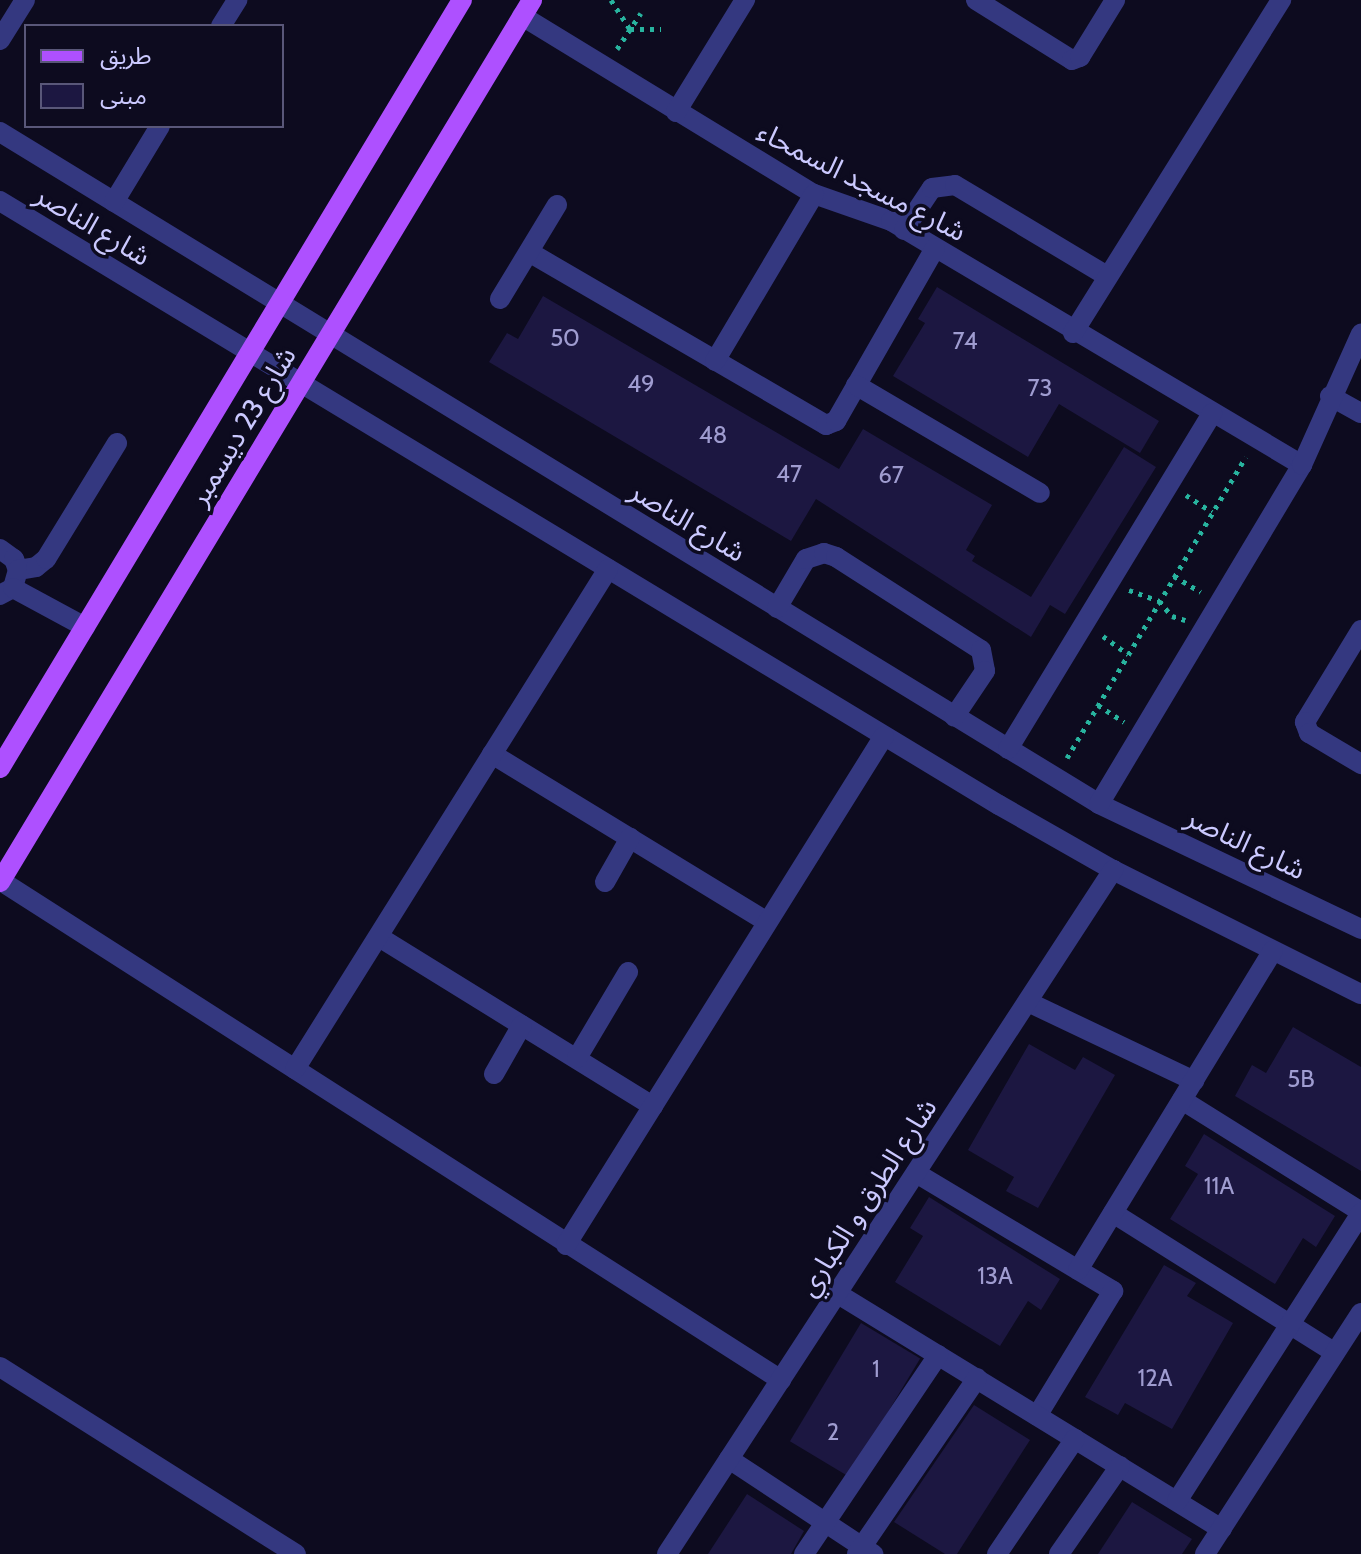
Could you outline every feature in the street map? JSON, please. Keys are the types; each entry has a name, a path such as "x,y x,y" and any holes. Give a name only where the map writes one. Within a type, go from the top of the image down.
{"main road":[{"name":"شارع 23 ديسمبر","path":"0,768 462,0"},
{"name":"شارع 23 ديسمبر","path":"0,881 527,8"}],"street":[{"path":"0,40 25,0"},
{"path":"222,24 237,0"},
{"path":"676,112 745,0"},
{"path":"976,0 1072,60 1080,57 1115,0"},
{"path":"1073,333 1281,0"},
{"name":"شارع مسجد السمحاء","path":"527,8 604,67 814,194 904,230 1073,333 1302,465"},
{"path":"114,202 159,128"},
{"name":"شارع الناصر","path":"0,132 1099,804 1361,929"},
{"path":"904,230 926,194 939,185 955,185 1107,276"},
{"path":"715,361 814,194"},
{"name":"شارع الناصر","path":"0,201 884,736 1113,870 1361,994"},
{"path":"500,299 557,205"},
{"path":"529,252 826,425 836,421 935,248"},
{"path":"1099,804 1302,465 1330,396 1361,334"},
{"path":"856,385 1040,493"},
{"path":"1330,396 1361,413"},
{"path":"1008,749 1212,413"},
{"path":"10,584 46,559 117,443"},
{"path":"0,549 14,559 10,584"},
{"path":"777,608 806,559 824,553 836,557 981,650 985,671 954,717"},
{"path":"295,1069 608,569"},
{"path":"10,584 85,627"},
{"path":"1361,630 1305,722 1309,733 1361,764"},
{"path":"566,1245 884,736"},
{"path":"492,754 767,922"},
{"path":"605,882 630,838"},
{"name":"شارع الطرق و الكباري","path":"667,1554 1113,870"},
{"path":"0,881 781,1380"},
{"path":"379,937 653,1106"},
{"path":"1078,1270 1273,951"},
{"path":"577,1058 628,972"},
{"path":"1028,1002 1194,1081"},
{"path":"494,1074 522,1025"},
{"path":"1177,1501 1361,1212 1182,1100"},
{"path":"916,1173 1113,1291 1114,1298 1037,1416"},
{"path":"1113,1213 1335,1353"},
{"path":"838,1294 1222,1529"},
{"path":"1205,1554 1361,1313"},
{"path":"804,1554 938,1355"},
{"path":"0,1367 296,1554"},
{"path":"729,1459 864,1552 977,1378"},
{"path":"997,1554 1075,1439"},
{"path":"1059,1554 1120,1466"}],"path":[{"path":"611,0 630,29"},
{"path":"604,67 641,13"},
{"path":"630,29 661,29"},
{"path":"1056,777 1256,439"},
{"path":"1174,576 1219,603"},
{"path":"1110,581 1159,601 1175,618 1205,626"},
{"path":"1082,627 1128,654"}],"building":[{"path":"937,287 1159,421 1140,453 1059,404 1028,457 893,376 925,323 918,319"},
{"path":"543,296 839,469 863,429 992,505 966,550 975,556 972,561 1031,597 1124,447 1156,467 1065,614 1050,605 1031,637 816,499 791,541 489,362 507,333 518,339"},
{"path":"1293,1027 1361,1067 1361,1171 1235,1096 1252,1065 1266,1073"},
{"path":"1029,1044 1075,1070 1083,1057 1115,1075 1038,1208 1006,1191 1014,1177 968,1150"},
{"path":"1204,1134 1335,1216 1316,1247 1303,1238 1275,1284 1170,1219 1198,1174 1185,1166"},
{"path":"929,1197 1060,1279 1041,1310 1028,1301 1000,1346 895,1282 923,1236 910,1228"},
{"path":"1164,1265 1196,1283 1187,1296 1233,1323 1172,1429 1125,1403 1118,1415 1085,1397"},
{"path":"861,1323 920,1359 849,1477 790,1441"},
{"path":"974,1405 1030,1440 957,1554 945,1554 894,1522"},
{"path":"747,1494 804,1531 791,1554 708,1554"},
{"path":"1132,1502 1192,1539 1182,1554 1098,1554"}]}
